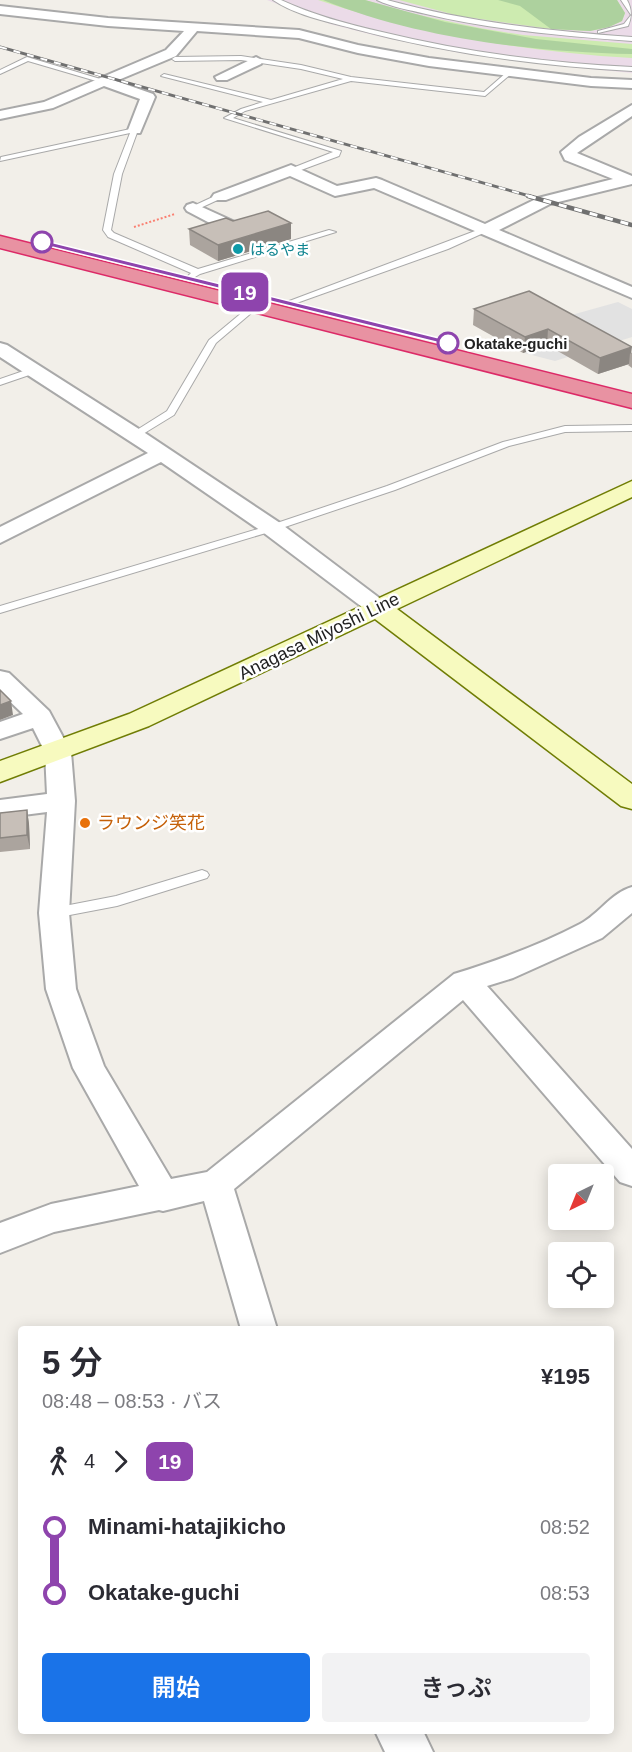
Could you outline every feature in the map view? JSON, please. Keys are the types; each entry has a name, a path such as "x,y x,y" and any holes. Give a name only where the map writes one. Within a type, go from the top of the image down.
{"highway":[{"path":"0,232 194,275 260,301 288,303 632,389"},
{"path":"0,242 260,301 632,401"}],"main road":[{"name":"Anagasa Miyoshi Line","path":"0,772 139,720 632,488"},
{"path":"378,608 628,792"}],"street":[{"path":"0,5 124,11"},
{"path":"0,10 108,22 299,34 368,51 509,73 632,84"},
{"path":"0,115 48,105 171,54 194,27"},
{"path":"159,59 175,59"},
{"path":"134,69 164,76 175,59"},
{"path":"222,77 256,61"},
{"path":"105,82 148,97 135,130"},
{"path":"8,99 24,110"},
{"path":"630,180 570,157 569,152 584,137 616,122 632,110"},
{"path":"220,197 293,171 335,191 376,183 632,293"},
{"path":"486,230 544,201 630,180"},
{"path":"193,208 231,226"},
{"path":"0,349 135,435 272,528 378,608"},
{"path":"0,536 162,454"},
{"path":"0,678 40,717 58,752 61,801 54,913 61,989 89,1068 163,1197"},
{"path":"0,731 40,717"},
{"path":"0,809 61,801"},
{"path":"0,1238 51,1218 163,1197 216,1184 465,982 502,970 592,931 632,897"},
{"path":"465,982 632,1172"},
{"path":"216,1184 258,1326"},
{"path":"399,1734 411,1752"}],"lane":[{"path":"276,0 335,22 464,52 539,62 632,69"},
{"path":"291,0 388,30 464,45 551,57 632,63"},
{"path":"380,0 470,21 524,30 632,39"},
{"path":"580,35 626,25 632,15 624,0"},
{"path":"175,59 241,58 301,67 351,79 485,94 509,73"},
{"path":"0,72 27,59 105,82"},
{"path":"164,76 271,102"},
{"path":"293,171 336,154 337,151 227,118 243,110 351,79"},
{"path":"1,159 135,130"},
{"path":"135,130 118,174 107,230 111,235 194,275 332,232"},
{"path":"193,208 220,197"},
{"path":"288,303 486,230"},
{"path":"135,435 171,413 212,342 260,301"},
{"path":"0,382 35,370"},
{"path":"0,610 272,528 391,488 525,438 565,429 632,428"},
{"path":"54,913 117,902 202,875"}],"path":[{"path":"111,235 193,208"}],"shaded area":[{"path":"267,0 632,0 632,73 460,53 330,24"},
{"path":"618,302 632,309 632,337 555,361 524,353 580,333 557,319"}],"green space":[{"path":"318,0 365,0 410,13 480,28 523,35 632,44 632,58 552,51 473,40 395,23"},
{"path":"323,0 365,0 445,22 536,39 632,49 632,54 555,50 475,40 396,24"},
{"path":"399,0 617,0 625,13 622,21 609,27 590,31 551,29 459,16"},
{"path":"498,0 617,0 625,13 622,21 609,27 590,31 551,29 520,6"}],"building":[{"path":"268,211 291,223 218,245 189,229 226,218 233,221"},
{"path":"529,291 632,347 600,358 548,329 525,337 474,309"},
{"path":"0,690 11,701 0,705"},
{"path":"27,810 27,835 0,838 0,813"}],"railway":[{"path":"0,47 533,197"},
{"path":"528,196 632,225"}],"bus line":[{"name":"19","path":"42,242 448,343"}],"place":[{"name":"はるやま","path":"238,249"},
{"name":"Okatake-guchi","path":"448,343"},
{"name":"ラウンジ笑花","path":"85,823"}]}
